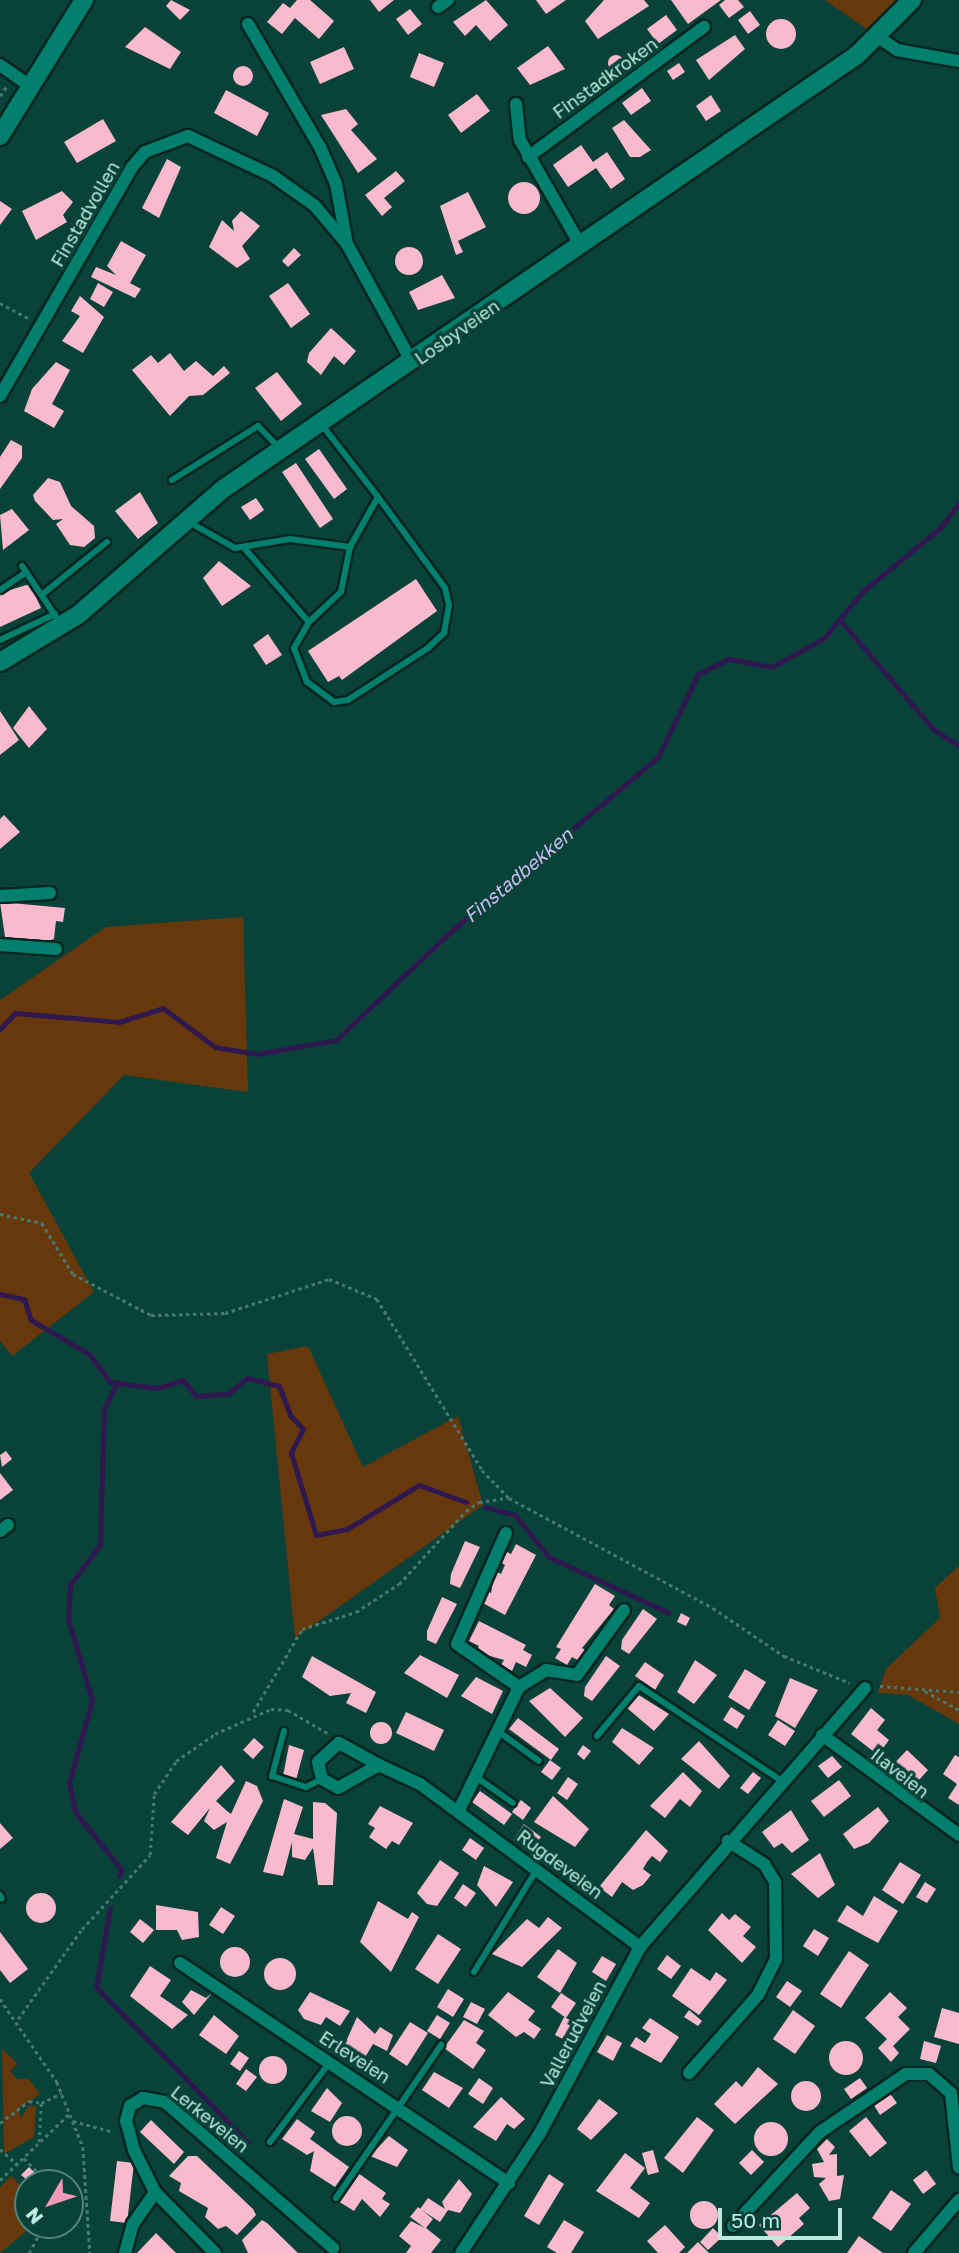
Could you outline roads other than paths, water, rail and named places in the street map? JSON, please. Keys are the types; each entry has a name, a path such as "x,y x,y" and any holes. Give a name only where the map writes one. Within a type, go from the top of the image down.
{"main road":[{"path":"0,136 29,85 84,0"},
{"name":"Losbyveien","path":"0,662 58,620 185,519 878,37 912,0"}],"street":[{"name":"Finstadvollen","path":"248,24 320,147 336,184 348,244"},
{"name":"Finstadkroken","path":"528,157 704,27"},
{"path":"878,37 897,50 959,61"},
{"path":"0,65 29,85"},
{"path":"516,104 528,157 581,246"},
{"name":"Finstadvollen","path":"0,396 132,167 166,141 188,136 273,176 314,206 348,244 412,362"},
{"path":"0,896 50,893"},
{"path":"0,946 56,950"},
{"path":"506,1533 457,1644 519,1687"},
{"path":"459,1810 519,1687 546,1670 577,1675 624,1610"},
{"name":"Vallerudveien","path":"461,2253 509,2183 640,1947 728,1841 865,1688"},
{"name":"Ilaveien","path":"822,1735 959,1835"},
{"name":"Rugdeveien","path":"322,1779 318,1762 339,1743 459,1810 640,1947"},
{"path":"322,1779 348,1786 379,1765"},
{"path":"689,2073 758,1995 776,1959 775,1882 764,1864 728,1841"},
{"name":"Erleveien","path":"180,1964 398,2106 509,2183"},
{"path":"733,2225 820,2132 906,2074 929,2074 951,2093 959,2168"},
{"name":"Lerkeveien","path":"155,2192 129,2137 130,2106 143,2098 165,2102 332,2248"},
{"path":"125,2253 138,2215 155,2192 215,2253"},
{"path":"914,2253 959,2200"}],"lane":[{"path":"321,424 378,497 445,588 450,619 444,633 348,700 334,702 307,682 298,667 294,648 309,622 341,593 350,547 378,497"},
{"path":"172,480 258,426 282,450"},
{"path":"185,519 218,542 245,549 290,540 350,547"},
{"path":"44,593 107,542"},
{"path":"245,549 309,622"},
{"path":"0,640 58,620 44,593 22,566"},
{"path":"0,590 27,572"},
{"path":"597,1736 639,1686 782,1781"},
{"path":"284,1731 272,1776 306,1787 322,1779"},
{"path":"499,1732 539,1761"},
{"path":"476,1777 513,1803"},
{"path":"474,1972 537,1870"},
{"path":"336,2198 441,2045"},
{"path":"271,2142 330,2062"}],"waterway":[{"name":"Finstadbekken","path":"0,1029 15,1013 119,1022 163,1008 215,1047 257,1054 336,1040 449,933 658,757 698,674 729,659 772,667 824,638 862,592 941,527 959,503"},
{"path":"840,620 933,729 959,746"},
{"path":"0,1294 24,1299 31,1320 89,1354 110,1382 157,1388 183,1380 196,1396 228,1394 247,1378 279,1386 290,1415 303,1429 291,1453 316,1535 347,1529 419,1485 466,1502"},
{"path":"117,1383 104,1409 100,1545 70,1585 68,1619 92,1700 69,1783 75,1812 121,1869 119,1876"},
{"path":"485,1507 515,1515 549,1557 669,1613"},
{"path":"110,1908 96,1987 248,2142"}]}
